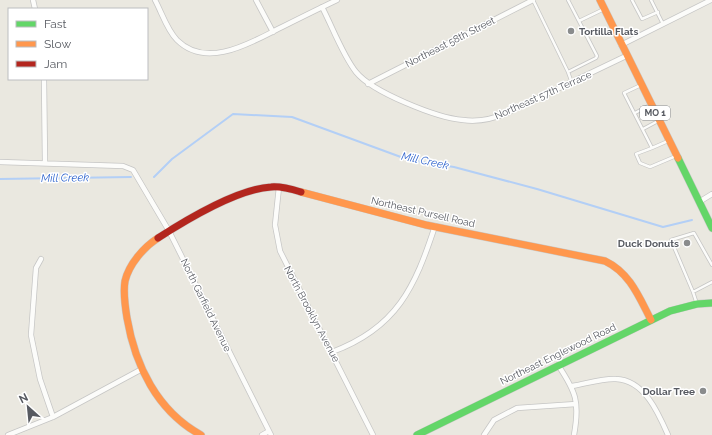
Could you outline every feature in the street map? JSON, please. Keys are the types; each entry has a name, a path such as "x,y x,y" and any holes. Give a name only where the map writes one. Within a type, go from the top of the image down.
{"street":[{"path":"155,0 177,40 183,45 198,52 211,53 229,51 244,46 337,0"},
{"path":"256,0 273,32"},
{"name":"Northeast 58th Street","path":"368,84 533,0"},
{"name":"MO 1","path":"600,0 626,56 712,228"},
{"path":"621,45 711,0"},
{"name":"Northeast 57th Terrace","path":"322,7 351,66 368,84 415,106 453,118 471,120 499,116 572,83 626,56"},
{"path":"0,162 46,163 44,80"},
{"name":"North Garfield Avenue","path":"46,163 123,166 133,170 169,231 270,433"},
{"name":"Northeast Pursell Road","path":"201,435 185,425 164,405 142,369 134,349 127,322 125,294 126,277 148,245 169,231 251,190 279,187 403,219 611,263 628,278 651,320"},
{"name":"North Brooklyn Avenue","path":"279,187 275,225 280,251 373,435"},
{"path":"699,202 712,194"},
{"path":"332,352 367,335 396,309 422,265 435,226"},
{"path":"41,259 36,268 31,335 40,379 53,417"},
{"name":"Northeast Englewood Road","path":"417,435 670,311 697,304 712,303"},
{"path":"558,365 572,386 577,415 574,435"},
{"path":"8,435 53,417 142,369"},
{"path":"572,386 612,379 632,382 641,389 647,397 668,435"},
{"path":"484,435 494,420 513,409 526,406 576,404"},
{"path":"262,435 270,433"}],"lane":[{"path":"533,0 572,83"},
{"path":"568,0 597,56 596,58 568,72"},
{"path":"632,0 642,19 658,12"},
{"path":"651,0 663,24"},
{"path":"579,21 604,9"},
{"path":"641,85 624,93 652,148"},
{"path":"635,114 651,105"},
{"path":"643,130 659,121"},
{"path":"669,140 636,154 640,163 650,167 676,156"},
{"path":"697,304 671,240 694,233 712,261 712,265"},
{"path":"693,292 712,282"}],"waterway":[{"name":"Mill Creek","path":"154,177 172,159 233,114 292,117 409,160 454,167 537,189 663,227 692,220"},
{"name":"Mill Creek","path":"0,179 131,177"}],"traffic: fast":[{"path":"678,158 712,228"},
{"path":"417,435 670,311 697,304 712,303"}],"traffic: slow":[{"path":"600,0 678,158"},
{"path":"301,192 426,225 605,261 621,272 633,286 651,320"},
{"path":"158,238 138,256 127,275 124,290 127,318 136,353 150,385 160,400 172,413 201,435"}],"traffic: jam":[{"path":"158,238 212,206 243,193 275,187 301,192"}],"place":[{"name":"Tortilla Flats","path":"571,31"},
{"name":"Duck Donuts","path":"687,243"},
{"name":"Dollar Tree","path":"703,391"}]}
